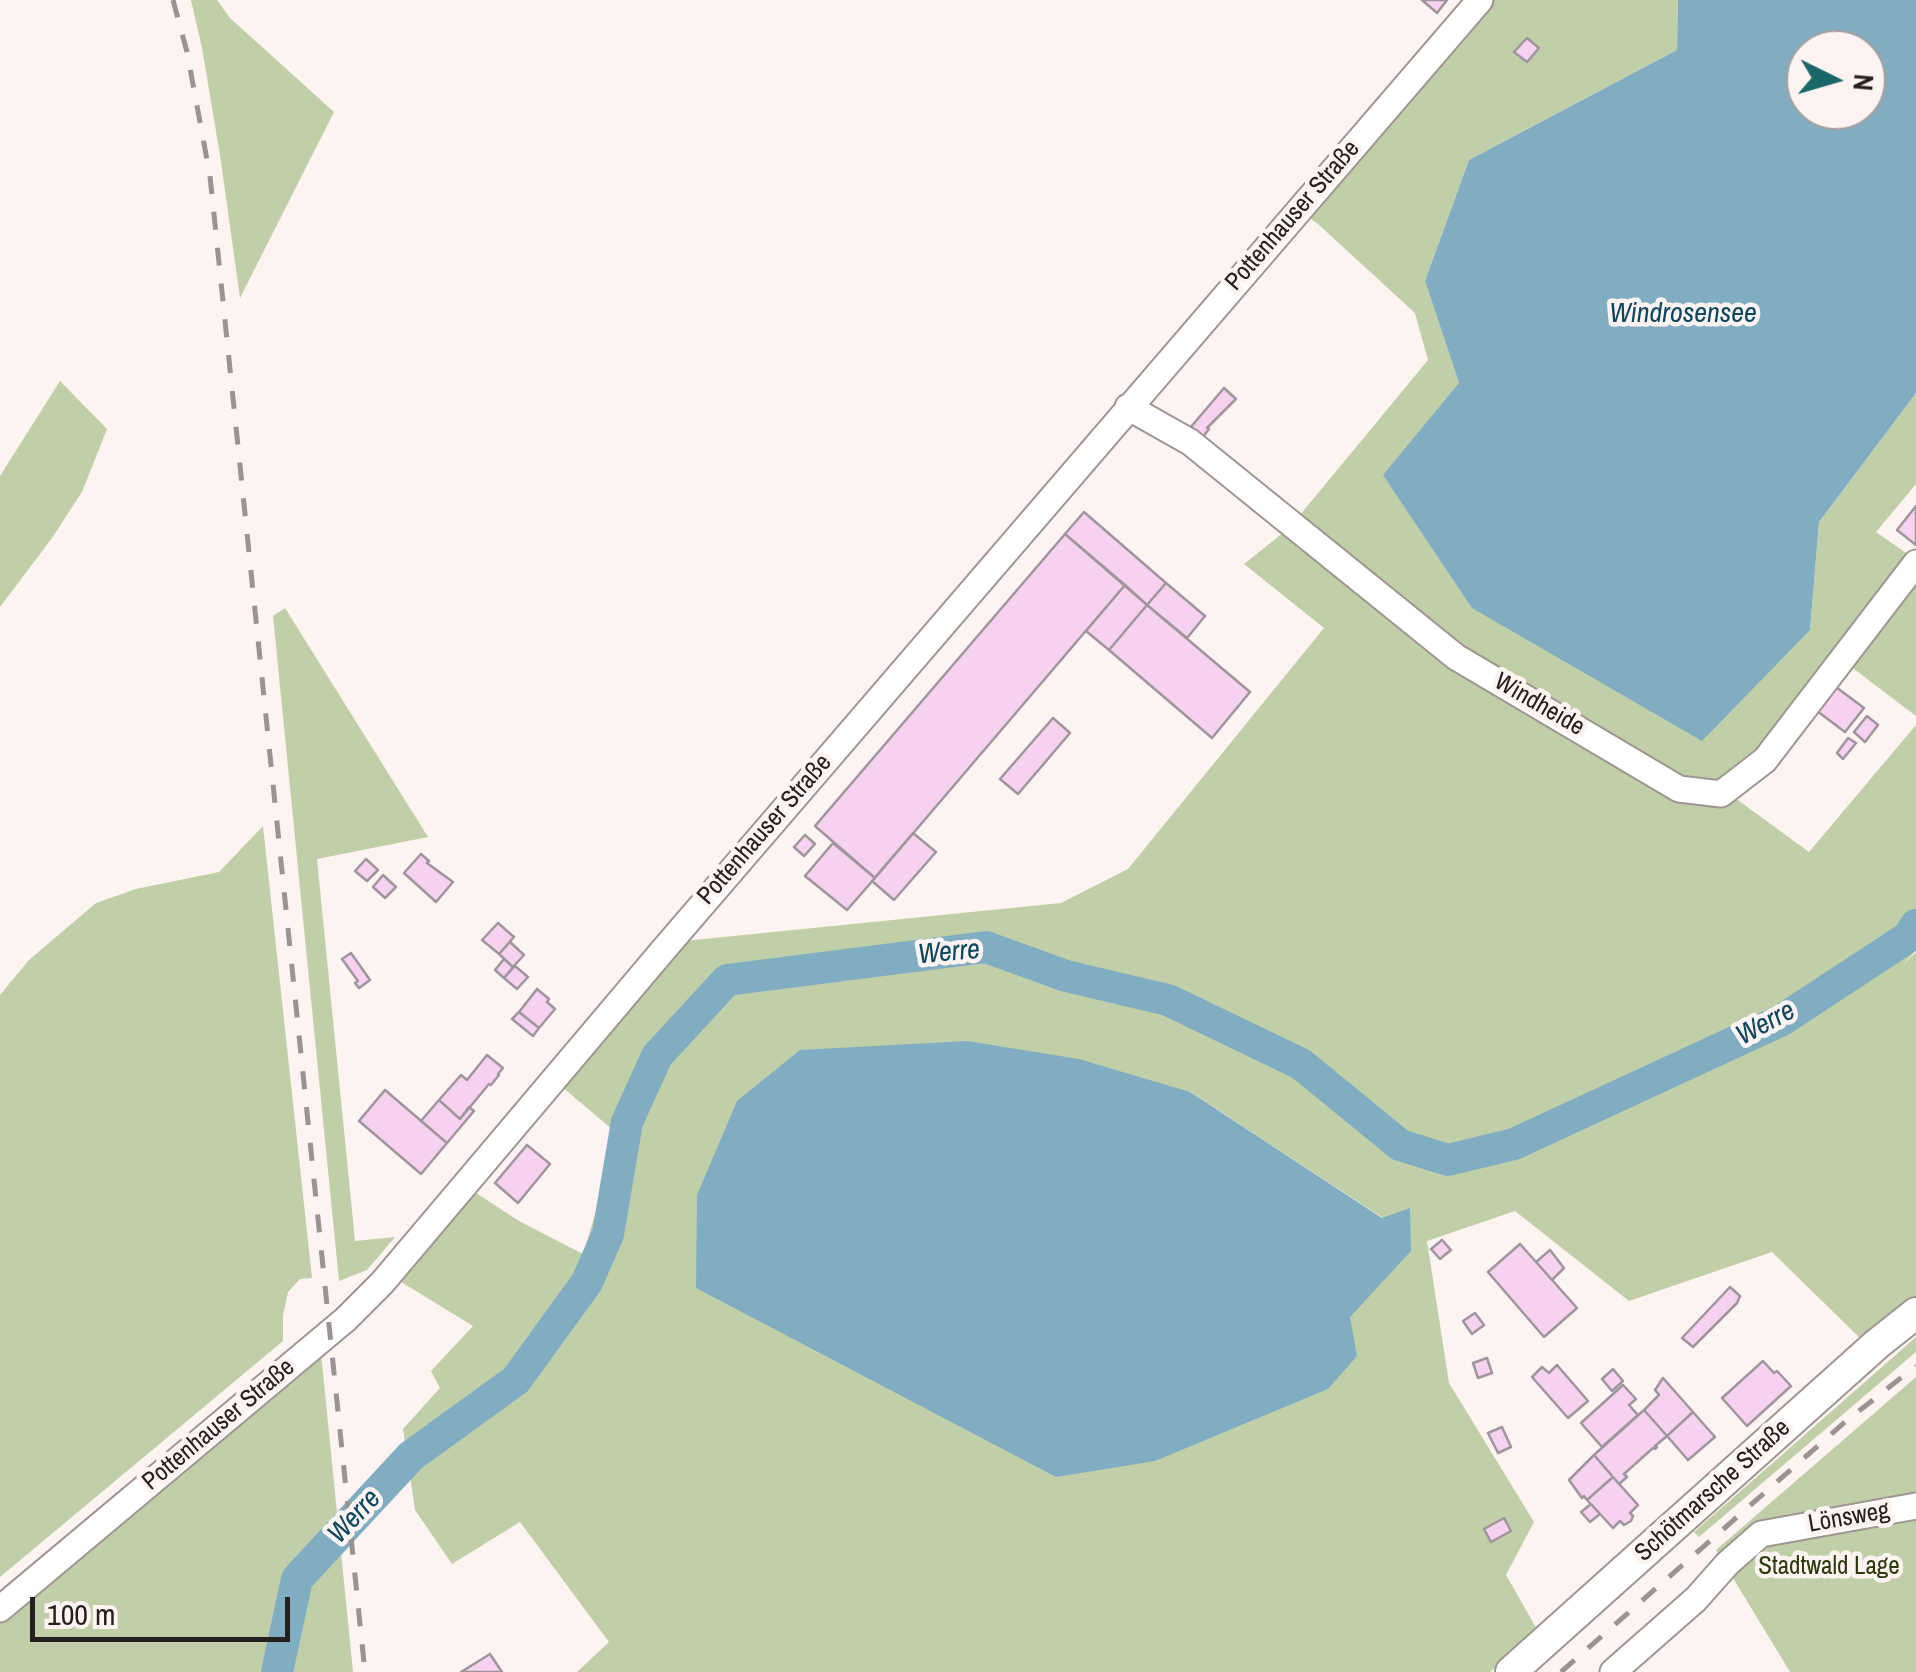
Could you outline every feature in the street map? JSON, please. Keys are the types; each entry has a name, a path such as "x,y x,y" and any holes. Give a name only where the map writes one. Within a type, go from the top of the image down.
{"main road":[{"name":"Schötmarsche Straße","path":"1511,1672 1916,1313"}],"street":[{"name":"Pottenhauser Straße","path":"0,1609 346,1319 382,1283 1480,0"},
{"name":"Windheide","path":"1128,407 1190,442 1456,656 1679,789 1720,794 1765,760 1916,563"},
{"name":"Lönsweg","path":"1613,1672 1696,1599 1761,1534 1916,1506"}],"green space":[{"path":"191,0 217,0 230,18 334,112 240,298 220,155"},
{"path":"1489,0 1678,0 1677,50 1469,160 1425,281 1459,383 1810,630 1819,522 1916,393 1916,484 1876,532 1916,560 1916,716 1850,666 1735,798 1809,852 1916,725 1916,950 1902,966 1916,952 1916,1302 1864,1342 1772,1252 1629,1301 1515,1211 1427,1241 1449,1383 1534,1522 1506,1575 1538,1631 1490,1672 577,1672 609,1642 520,1522 452,1564 415,1510 403,1429 440,1388 431,1371 473,1326 398,1280 473,1191 519,1221 583,1254 619,1135 561,1086 684,941 1061,903 1128,869 1324,628 1244,564 1288,529 1464,648 1300,515 1428,360 1415,313 1302,212","holes":["1190,1092 1383,1218 1410,1251 1349,1317"]},
{"path":"60,381 107,429 82,492 0,607 0,476"},
{"path":"285,608 428,837 317,859 355,1241 395,1237 367,1270 339,1281 273,616"},
{"path":"263,826 312,1278 300,1279 288,1292 283,1341 0,1577 0,995 29,960 96,903 136,889 219,872"},
{"path":"1916,1337 1916,1352 1699,1537 1694,1532"},
{"path":"321,1353 353,1672 0,1672 0,1623"},
{"name":"Stadtwald Lage","path":"1916,1377 1916,1672 1790,1672 1716,1550"}],"water":[{"name":"Windrosensee","path":"1678,0 1916,0 1916,393 1819,522 1810,630 1702,741 1472,608 1383,475 1459,383 1425,281 1469,160 1677,50"},
{"path":"967,1041 1079,1059 1190,1092 1382,1218 1410,1208 1411,1251 1350,1317 1357,1356 1328,1389 1155,1461 1056,1477 696,1288 697,1195 737,1101 800,1050"}],"building":[{"path":"1422,0 1447,0 1437,13"},
{"path":"1527,38 1539,48 1527,62 1514,52"},
{"path":"1224,388 1236,399 1202,438 1190,428"},
{"path":"1916,506 1916,545 1897,530"},
{"path":"1084,512 1166,583 1147,605 1065,534"},
{"path":"1065,534 1125,585 875,878 815,826"},
{"path":"1166,583 1205,616 1187,638 1147,605"},
{"path":"1125,585 1147,605 1109,650 1086,631"},
{"path":"1147,605 1250,692 1212,738 1109,650"},
{"path":"1836,687 1864,708 1845,732 1817,711"},
{"path":"1867,716 1878,725 1865,742 1854,732"},
{"path":"1053,718 1070,733 1018,794 1000,779"},
{"path":"1848,738 1856,743 1843,759 1837,753"},
{"path":"913,833 936,852 894,900 872,881"},
{"path":"805,835 815,844 804,856 794,847"},
{"path":"833,843 875,878 847,910 805,876"},
{"path":"421,854 453,882 436,902 404,873"},
{"path":"366,859 378,870 367,881 355,871"},
{"path":"383,875 396,887 385,898 373,887"},
{"path":"498,923 514,937 499,954 482,940"},
{"path":"510,942 524,955 513,967 499,954"},
{"path":"351,953 370,980 359,988 342,959"},
{"path":"504,959 513,967 504,978 495,970"},
{"path":"515,966 528,977 517,989 504,978"},
{"path":"537,989 555,1009 539,1028 519,1012"},
{"path":"519,1012 539,1028 533,1036 512,1019"},
{"path":"487,1055 503,1068 460,1119 439,1100 461,1075 467,1080"},
{"path":"385,1090 447,1143 421,1174 359,1121"},
{"path":"439,1100 460,1119 469,1107 474,1111 447,1143 421,1121"},
{"path":"527,1145 550,1164 518,1203 495,1183"},
{"path":"1442,1240 1451,1250 1440,1259 1431,1249"},
{"path":"1520,1244 1577,1308 1544,1337 1488,1272"},
{"path":"1550,1250 1564,1268 1552,1280 1536,1262"},
{"path":"1730,1287 1740,1296 1737,1303 1693,1347 1682,1338"},
{"path":"1475,1313 1484,1325 1472,1334 1463,1321"},
{"path":"1487,1358 1492,1373 1478,1378 1473,1363"},
{"path":"1763,1361 1791,1386 1747,1426 1722,1398"},
{"path":"1557,1365 1588,1401 1568,1418 1532,1377 1542,1367 1549,1373"},
{"path":"1613,1369 1623,1381 1612,1391 1602,1379"},
{"path":"1663,1378 1693,1412 1667,1436 1644,1410 1659,1395 1655,1390"},
{"path":"1623,1385 1636,1399 1629,1405 1638,1415 1602,1447 1581,1423"},
{"path":"1644,1410 1667,1436 1624,1474 1627,1477 1619,1484 1594,1455"},
{"path":"1693,1412 1715,1437 1688,1460 1667,1436"},
{"path":"1502,1427 1511,1447 1498,1453 1488,1433"},
{"path":"1594,1455 1613,1477 1587,1500 1569,1480"},
{"path":"1613,1477 1638,1505 1630,1513 1631,1521 1624,1525 1620,1521 1613,1528 1587,1500"},
{"path":"1591,1504 1600,1514 1590,1522 1581,1512"},
{"path":"1504,1518 1511,1531 1491,1542 1484,1529"},
{"path":"490,1654 502,1672 461,1672"}],"waterway":[{"name":"Werre","path":"277,1672 297,1579 411,1456 516,1380 587,1282 608,1234 627,1122 657,1056 727,980 986,947 1066,976 1168,1000 1301,1064 1400,1145 1448,1160 1514,1144 1782,1020 1908,937 1916,925"}],"railway":[{"path":"173,0 187,52 210,176 365,1672"},
{"path":"1561,1672 1845,1422 1916,1366"}]}
